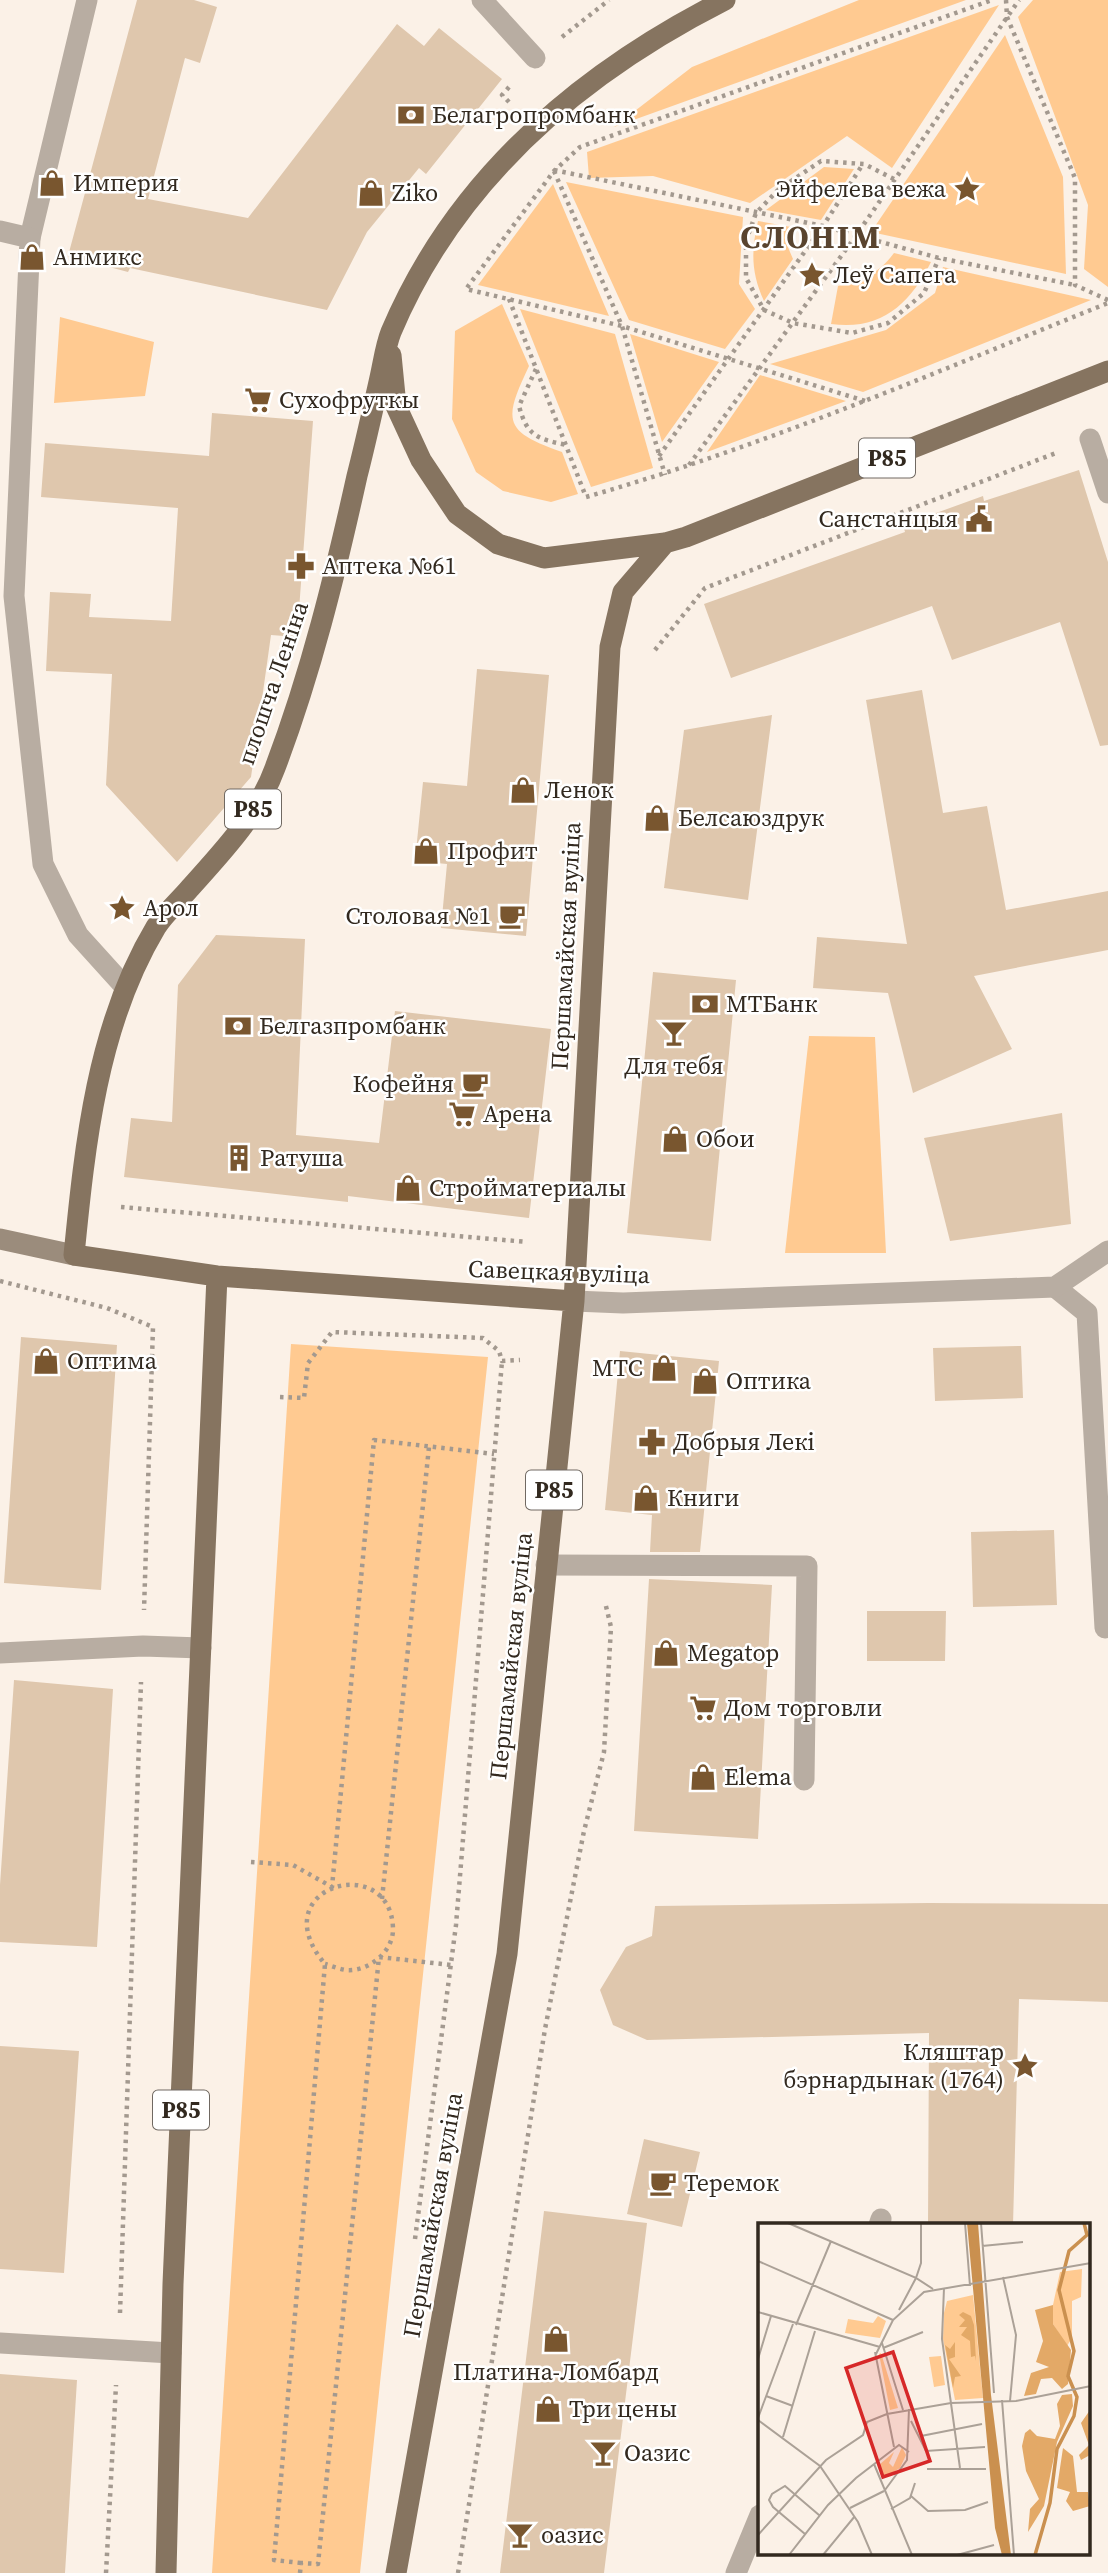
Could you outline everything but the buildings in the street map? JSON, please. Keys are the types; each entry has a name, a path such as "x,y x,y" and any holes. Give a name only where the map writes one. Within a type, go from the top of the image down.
{"main road":[{"name":"плошча Леніна","path":"74,1255 88,1133 110,1036 125,987 158,924 240,832 274,772 325,619 390,335 428,257 471,195 559,105 667,30 725,0"},
{"name":"Р85","path":"390,335 396,406 421,460 457,514 498,544 544,558 665,543 1108,371"},
{"name":"Першамайская вуліца","path":"396,2573 507,1954 574,1301 610,647 623,592 665,543"},
{"name":"Савецкая вуліца","path":"0,1239 74,1255 217,1276 574,1301"},
{"name":"Р85","path":"166,2573 171,2353 217,1276"}],"street":[{"path":"87,0 30,238 7,596 43,864 78,936 125,987"},
{"path":"482,0 535,58"},
{"path":"0,232 30,238"},
{"path":"1090,439 1108,494"},
{"path":"1108,1251 1055,1287 1087,1313 1105,1628 1108,1628"},
{"name":"Савецкая вуліца","path":"574,1301 624,1303 1055,1287"},
{"path":"546,1565 807,1566 803,1780"},
{"path":"0,1653 143,1646 201,1648"},
{"path":"0,2343 171,2353"},
{"path":"736,2573 758,2520"}],"path":[{"path":"865,401 622,326 466,289 554,171 580,147 992,0"},
{"path":"1006,0 1007,17 1075,178 1075,285"},
{"path":"689,466 855,237 1018,0"},
{"path":"502,95 535,129 622,326 665,474"},
{"path":"894,179 864,164 821,161 778,190 755,213 746,241 746,278 764,310 793,323 852,333 888,323 924,293 939,258"},
{"path":"659,456 864,164"},
{"path":"554,171 823,226 939,258 1075,285 1108,302"},
{"path":"508,299 568,445 586,497 689,466 865,401 1108,302"},
{"path":"537,368 519,406 525,427 543,440 568,445"},
{"path":"655,650 705,588 1090,439"},
{"path":"121,1207 527,1242"},
{"path":"0,1281 107,1308 153,1327 118,2350 106,2573"},
{"path":"280,1397 304,1398 308,1363 332,1332 483,1338 499,1351 502,1361 451,1965 414,2251"},
{"path":"502,1361 520,1360"},
{"path":"332,1887 374,1440 494,1454"},
{"path":"382,1900 429,1447"},
{"path":"458,2573 545,2029 584,1831 604,1752 611,1627 596,1566"},
{"path":"251,1862 293,1865 332,1887"},
{"path":"354,1884 374,1891 382,1900 389,1908 393,1930 386,1951 370,1966 347,1970 325,1964 310,1946 306,1923 314,1902 332,1887 354,1884"},
{"path":"379,1957 451,1965"},
{"path":"325,1964 274,2560 317,2564 379,1957"},
{"path":"300,2573 301,2563"}],"shaded area":[{"path":"859,0 966,0 614,127 692,67"},
{"path":"1033,0 1108,0 1108,287 1084,269 1088,205 1018,17"},
{"path":"999,5 892,168 847,136 750,203 653,176 589,178 587,152"},
{"path":"1005,35 1063,177 1066,274 871,232"},
{"path":"824,167 854,169 821,220 766,210"},
{"path":"566,182 743,217 739,284 755,309 725,349 629,320"},
{"path":"553,184 609,316 478,285"},
{"path":"758,221 791,227 787,245 793,259 764,301 754,262"},
{"path":"894,253 931,262 914,290 903,302 879,319 849,325 831,324 838,286 870,275"},
{"path":"943,267 1091,300 863,392 770,364 886,330 935,293"},
{"path":"502,304 529,366 515,400 512,412 514,422 528,437 562,452 578,494 551,502 503,491 476,472 452,419 455,331"},
{"path":"520,309 615,334 653,468 591,487"},
{"path":"60,317 154,342 145,396 54,403"},
{"path":"630,334 719,362 662,442"},
{"path":"760,375 846,401 707,452"},
{"path":"809,1036 875,1037 886,1253 785,1253"},
{"path":"291,1344 488,1357 360,2573 212,2573"}],"place":[{"name":"Белагропромбанк","path":"411,115"},
{"name":"Империя","path":"52,183"},
{"name":"Эйфелева вежа","path":"967,189"},
{"name":"Ziko","path":"371,193"},
{"name":"Анмикс","path":"32,257"},
{"name":"Леў Сапега","path":"812,275"},
{"name":"Сухофруткы","path":"258,400"},
{"name":"Санстанцыя","path":"979,519"},
{"name":"Аптека №61","path":"301,566"},
{"name":"Ленок","path":"523,790"},
{"name":"Белсаюздрук","path":"657,818"},
{"name":"Профит","path":"426,851"},
{"name":"Арол","path":"122,908"},
{"name":"Столовая №1","path":"512,916"},
{"name":"МТБанк","path":"705,1004"},
{"name":"Белгазпромбанк","path":"238,1026"},
{"name":"Для тебя","path":"674,1033"},
{"name":"Кофейня","path":"475,1084"},
{"name":"Арена","path":"462,1114"},
{"name":"Обои","path":"675,1139"},
{"name":"Ратуша","path":"239,1158"},
{"name":"Стройматериалы","path":"408,1188"},
{"name":"Оптима","path":"46,1361"},
{"name":"МТС","path":"664,1368"},
{"name":"Оптика","path":"705,1381"},
{"name":"Добрыя Лекі","path":"652,1442"},
{"name":"Книги","path":"646,1498"},
{"name":"Megatop","path":"666,1653"},
{"name":"Дом торговли","path":"703,1708"},
{"name":"Elema","path":"703,1777"},
{"name":"Кляштар бэрнардынак (1764)","path":"1025,2066"},
{"name":"Теремок","path":"663,2183"},
{"name":"Платина-Ломбард","path":"556,2339"},
{"name":"Три цены","path":"548,2409"},
{"name":"Оазис","path":"603,2453"},
{"name":"оазис","path":"520,2535"}],"district":[{"name":"СЛОНІМ","path":"811,237"}]}
